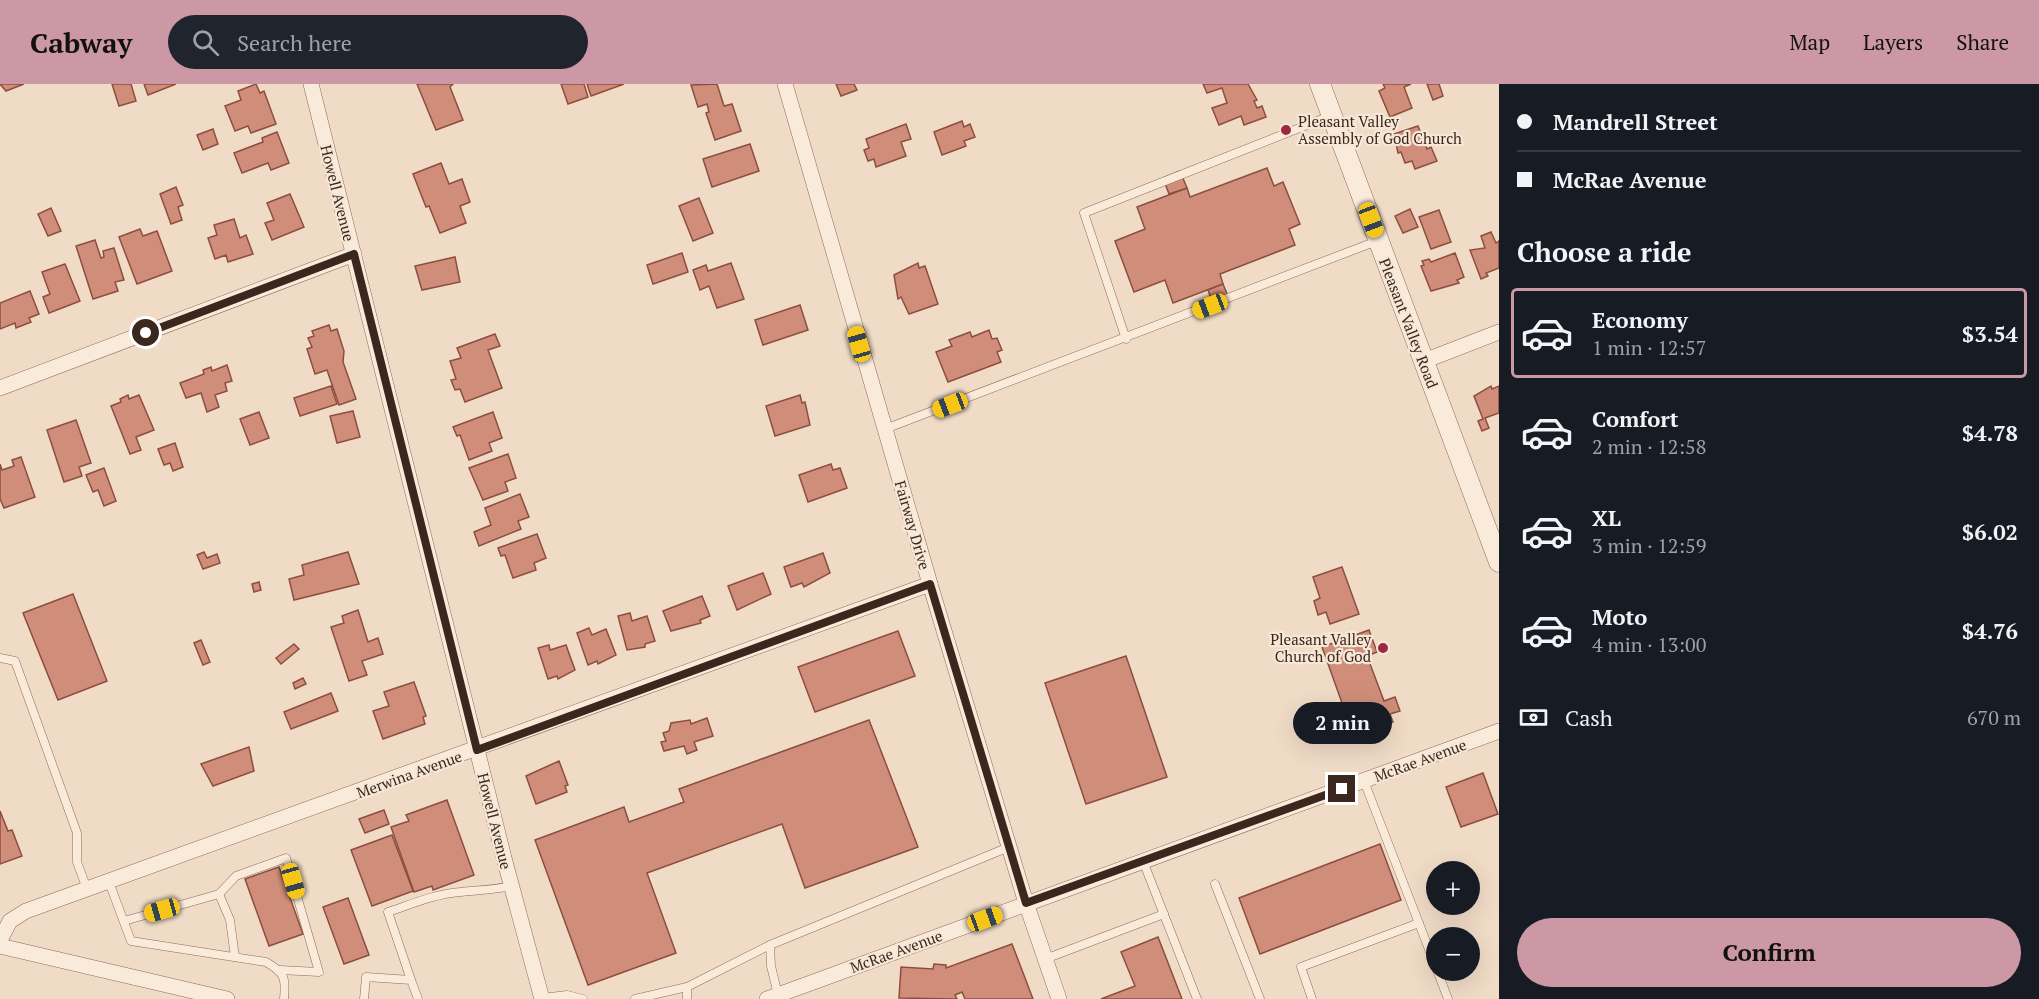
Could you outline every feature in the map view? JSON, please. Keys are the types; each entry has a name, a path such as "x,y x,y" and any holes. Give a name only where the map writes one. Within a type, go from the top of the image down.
{"street":[{"name":"Howell Avenue","path":"311,84 511,885 542,999"},
{"name":"Fairway Drive","path":"785,84 930,584 1026,903 1059,999"},
{"name":"Pleasant Valley Road","path":"1320,84 1499,562"},
{"path":"0,388 354,254"},
{"path":"1424,361 1499,332"},
{"name":"Merwina Avenue","path":"0,940 10,921 26,911 477,750 930,584"},
{"name":"McRae Avenue","path":"773,997 1499,731"},
{"path":"0,946 227,999"}],"lane":[{"path":"1126,339 1084,213 1332,115"},
{"path":"885,429 1379,241"},
{"path":"0,658 15,661 77,833 77,862 87,889"},
{"path":"1364,781 1426,941"},
{"path":"635,999 687,987 770,945 1009,847"},
{"path":"109,882 131,941 266,962 280,970 319,972 286,858 236,876 219,894 124,921"},
{"path":"1143,861 1197,999"},
{"path":"1215,884 1260,999"},
{"path":"418,999 388,912 433,897 460,892 487,891 511,885"},
{"path":"219,894 230,920 235,957"},
{"path":"1044,959 1164,914"},
{"path":"1312,999 1301,967 1419,923"},
{"path":"770,945 773,997"},
{"path":"280,970 285,982 284,999"},
{"path":"364,999 366,977 411,980"},
{"path":"1441,981 1448,999"},
{"path":"687,987 687,999"},
{"path":"542,999 567,995 583,999"}],"building":[{"path":"0,84 24,84 6,91"},
{"path":"112,84 131,84 136,101 119,106"},
{"path":"144,84 176,84 148,95"},
{"path":"256,84 260,93 264,91 276,124 251,133 248,126 235,131 225,106 241,100 238,91"},
{"path":"417,84 453,84 450,87 463,120 436,130"},
{"path":"561,84 584,84 588,97 568,104"},
{"path":"587,84 624,84 591,96"},
{"path":"717,84 724,106 732,104 741,131 715,140 706,113 709,112 707,104 698,107 691,85"},
{"path":"836,84 854,84 857,90 841,96"},
{"path":"1203,84 1248,84 1257,100 1254,101 1257,108 1262,106 1266,117 1244,125 1241,116 1219,125 1212,108 1227,103 1222,88 1207,93"},
{"path":"1383,84 1411,84 1404,87 1412,108 1390,117 1379,91 1385,88"},
{"path":"1427,84 1439,84 1443,96 1433,100"},
{"path":"962,121 964,127 970,124 975,137 964,141 966,146 942,155 934,132"},
{"path":"906,124 911,139 901,142 906,156 876,167 874,159 868,161 864,150 869,148 866,139"},
{"path":"1418,126 1427,149 1431,147 1437,161 1415,169 1412,161 1405,163 1401,152 1398,153 1394,134"},
{"path":"213,129 218,144 203,150 197,135"},
{"path":"277,132 289,163 271,170 268,163 242,173 234,153 263,142 262,138"},
{"path":"750,144 759,171 712,187 703,159"},
{"path":"441,163 449,184 462,179 470,202 460,206 466,223 440,233 429,206 426,207 413,174"},
{"path":"1267,168 1274,186 1283,182 1300,224 1289,229 1295,245 1220,274 1223,284 1173,303 1165,280 1134,292 1115,241 1145,229 1137,207 1187,188 1190,197"},
{"path":"1180,171 1187,188 1169,194 1163,178"},
{"path":"176,187 183,205 178,207 182,220 171,224 160,194"},
{"path":"290,194 304,227 272,240 265,223 274,220 267,203"},
{"path":"699,198 713,233 693,241 679,206"},
{"path":"51,208 61,231 48,236 38,214"},
{"path":"1410,209 1418,227 1403,233 1395,216"},
{"path":"1439,210 1451,242 1431,249 1419,217"},
{"path":"234,219 240,238 246,235 253,254 228,262 226,255 215,259 208,238 217,235 214,225"},
{"path":"140,229 143,236 157,231 172,271 137,284 119,237"},
{"path":"1491,232 1496,243 1499,241 1499,268 1486,273 1488,276 1481,279 1470,250 1485,248 1481,236"},
{"path":"95,240 101,258 104,257 103,251 114,248 124,280 115,282 118,291 93,299 76,246"},
{"path":"682,253 688,272 653,284 647,265"},
{"path":"1455,253 1464,277 1457,280 1459,283 1431,291 1421,266 1424,265 1422,261 1429,259 1431,262"},
{"path":"455,257 460,282 422,290 415,266"},
{"path":"731,263 744,299 717,308 709,286 700,290 693,270 706,265 708,271"},
{"path":"918,263 919,268 925,266 938,304 909,314 901,297 898,299 894,275"},
{"path":"65,264 80,301 49,313 43,297 50,294 42,272"},
{"path":"1223,284 1230,301 1214,307 1208,290"},
{"path":"30,291 39,314 29,318 31,322 16,328 15,323 0,329 0,303"},
{"path":"800,305 808,330 763,345 755,320"},
{"path":"329,325 331,331 337,329 344,351 343,362 356,399 339,405 327,370 315,374 307,349 312,347 308,338 314,336 312,331"},
{"path":"989,330 992,339 997,338 1002,350 997,352 1001,362 948,382 936,352 952,346 949,340 970,332 972,337"},
{"path":"495,334 500,346 488,350 502,388 465,402 460,389 455,390 451,380 456,379 450,361 461,358 457,348"},
{"path":"227,365 232,381 225,383 227,391 215,395 219,407 207,412 201,393 186,398 180,383 204,374 203,370 211,367 212,371"},
{"path":"331,386 337,404 300,416 294,398"},
{"path":"1491,386 1492,389 1499,386 1499,413 1485,418 1489,428 1482,431 1478,421 1483,419 1474,396"},
{"path":"128,395 129,399 139,395 154,430 136,437 141,450 130,454 111,406 121,402 120,399"},
{"path":"800,395 802,403 805,402 810,425 775,436 766,406"},
{"path":"353,411 360,437 337,443 330,416"},
{"path":"259,412 269,438 250,445 240,419"},
{"path":"493,412 502,438 489,443 492,451 469,460 460,435 457,436 453,427"},
{"path":"76,420 91,463 79,467 82,476 64,482 47,430"},
{"path":"175,443 183,467 173,471 170,463 164,465 158,449"},
{"path":"508,454 516,478 505,482 508,491 483,500 469,468"},
{"path":"21,457 35,497 4,508 0,499 0,464 2,470 14,466 12,460"},
{"path":"831,464 833,470 840,468 847,488 808,502 799,475"},
{"path":"104,468 116,501 104,506 98,490 93,492 86,475"},
{"path":"520,494 529,517 518,521 521,529 479,546 474,532 491,525 485,508"},
{"path":"537,534 546,558 534,563 536,570 513,578 505,555 501,556 498,548"},
{"path":"204,552 207,558 217,554 220,563 203,569 197,555"},
{"path":"348,552 359,584 294,600 289,579 304,575 302,565"},
{"path":"823,553 830,573 804,587 802,583 791,587 784,567"},
{"path":"1342,567 1359,614 1330,624 1326,612 1318,615 1314,601 1320,598 1313,577"},
{"path":"763,573 771,594 737,610 728,586"},
{"path":"259,582 261,590 254,592 252,584"},
{"path":"73,594 107,681 58,700 23,613"},
{"path":"702,596 710,616 700,620 701,623 671,631 663,611"},
{"path":"358,610 368,642 378,638 383,654 362,661 367,675 349,681 331,627 344,623 342,616"},
{"path":"630,613 632,621 647,616 655,641 645,644 645,647 627,650 618,616"},
{"path":"589,628 592,635 606,629 616,655 598,664 597,661 588,665 577,633"},
{"path":"1369,630 1377,652 1367,656 1384,701 1395,697 1400,711 1390,714 1393,722 1364,732 1361,724 1351,728 1322,647"},
{"path":"898,631 915,676 815,712 798,667"},
{"path":"201,640 210,662 203,665 194,643"},
{"path":"294,644 299,649 281,664 276,658"},
{"path":"549,645 550,650 566,645 575,670 558,679 557,676 548,679 538,648"},
{"path":"1126,656 1167,777 1086,804 1045,683"},
{"path":"303,678 306,684 295,689 293,683"},
{"path":"414,682 426,716 423,717 425,724 383,739 373,711 389,706 384,692"},
{"path":"331,693 338,711 291,729 284,712"},
{"path":"707,718 713,736 694,742 697,750 687,754 684,746 664,751 661,742 666,741 663,733 669,731 671,723 690,720 691,724"},
{"path":"869,720 918,847 805,888 782,824 647,873 676,953 588,985 535,840 624,807 629,822 684,802 679,789"},
{"path":"249,747 254,771 213,786 201,764"},
{"path":"559,761 568,785 565,786 567,792 536,804 526,776"},
{"path":"1483,773 1498,814 1461,827 1446,787"},
{"path":"447,800 474,875 433,890 432,886 414,892 391,827 409,821 406,815"},
{"path":"384,810 389,824 365,833 359,819"},
{"path":"0,811 8,831 12,830 22,856 0,864"},
{"path":"392,835 413,891 372,906 351,850"},
{"path":"1380,844 1401,900 1260,954 1239,898"},
{"path":"279,867 303,934 269,946 245,879"},
{"path":"348,898 369,955 344,964 323,907"},
{"path":"1158,937 1182,999 1101,999 1135,986 1121,952"},
{"path":"1012,944 1033,999 965,999 962,992 955,995 957,999 899,998 901,967 933,969 934,964 946,965 946,968"}],"place":[{"name":"Pleasant Valley Assembly of God Church","path":"1286,130"},
{"name":"Pleasant Valley Church of God","path":"1383,648"}],"route":[{"path":"146,333 354,254 477,750 930,584 1026,903 1342,789"}]}
